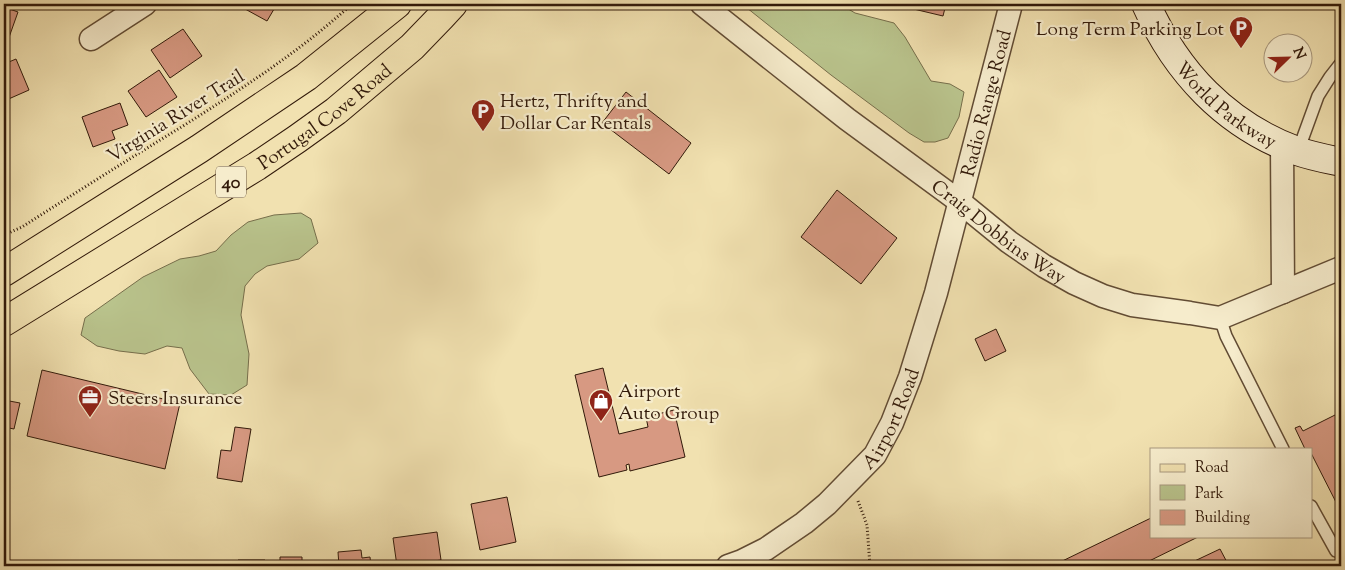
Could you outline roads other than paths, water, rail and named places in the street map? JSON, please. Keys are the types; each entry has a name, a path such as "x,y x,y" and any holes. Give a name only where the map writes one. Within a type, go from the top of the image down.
{"main road":[{"name":"40","path":"4,272 199,149 306,77 397,4"},
{"name":"Portugal Cove Road","path":"4,322 257,166 336,111 412,48 452,8"}],"street":[{"path":"90,39 145,4"},
{"name":"Craig Dobbins Way","path":"702,4 847,119 960,202 1008,242 1044,266 1074,283 1132,306 1220,318"},
{"name":"Radio Range Road","path":"960,202 1011,4"},
{"name":"World Parkway","path":"1146,4 1171,51 1192,80 1228,114 1263,135 1290,147 1341,162"},
{"path":"1282,292 1290,147"},
{"name":"Airport Road","path":"728,566 766,549 804,523 827,504 875,455 892,423 904,394 936,293 960,202"},
{"path":"1220,318 1341,268"}],"lane":[{"path":"1290,147 1318,96 1341,63"},
{"path":"1330,77 1341,70"},
{"path":"1220,318 1226,336 1282,448"},
{"path":"1312,508 1336,551 1341,552"}],"place":[{"name":"Long Term Parking Lot","path":"1241,49"},
{"name":"Hertz, Thrifty and Dollar Car Rentals","path":"483,132"},
{"name":"Steers Insurance","path":"90,418"},
{"name":"Airport Auto Group","path":"601,422"}]}
